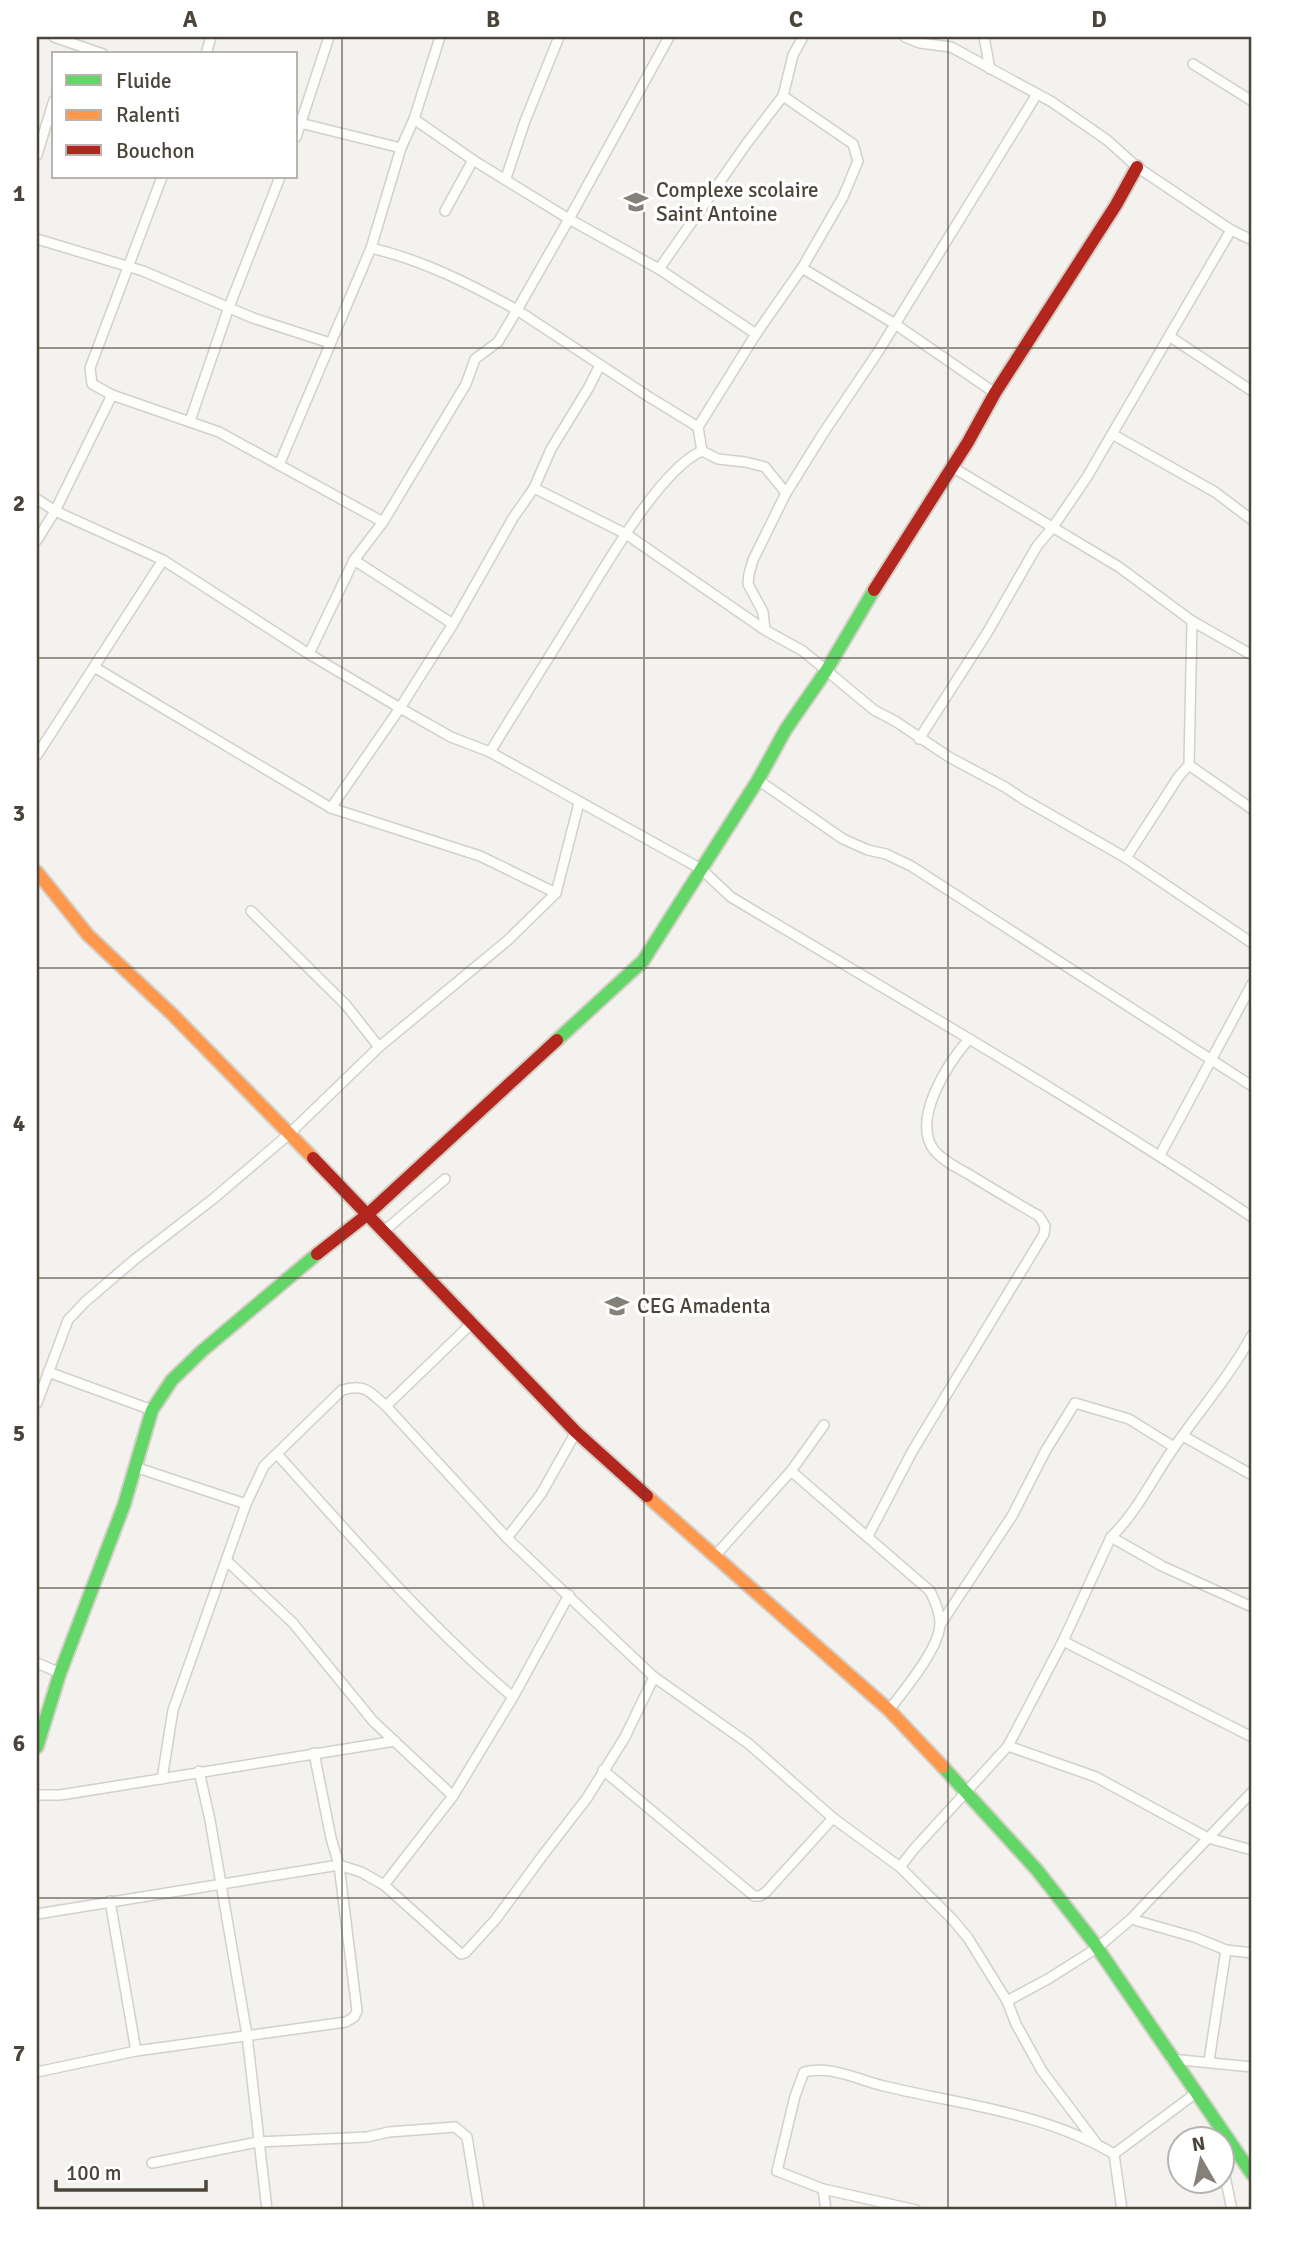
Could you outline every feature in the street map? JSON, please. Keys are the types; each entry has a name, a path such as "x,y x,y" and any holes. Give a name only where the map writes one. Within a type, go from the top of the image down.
{"street":[{"path":"54,37 97,52"},
{"path":"329,37 298,122 401,148"},
{"path":"279,465 371,248 401,148 414,118 440,37"},
{"path":"506,178 559,37"},
{"path":"309,654 354,560 383,522 466,384 475,359 498,342 669,37"},
{"path":"659,269 747,142 783,96 793,55 803,37"},
{"path":"905,37 920,43 951,47 1037,94 1107,140 1138,167 1231,230 1252,240"},
{"path":"984,37 990,69"},
{"path":"70,52 72,43"},
{"path":"1193,64 1252,101"},
{"path":"765,630 763,612 748,584 749,574 753,559 786,493 895,324 1037,94"},
{"path":"702,451 698,426 756,334 802,268 843,197 858,161 853,144 783,96"},
{"path":"37,155 52,106"},
{"path":"414,118 473,160 569,219 659,269 756,334"},
{"path":"445,211 473,160"},
{"path":"37,1747 60,1673 124,1505 152,1410 172,1380 284,1280 368,1214 643,961 1138,167"},
{"path":"162,178 90,368 92,384 112,395 219,432 383,522"},
{"path":"190,421 229,307 280,178"},
{"path":"919,739 960,678 1037,546 1053,527 1112,434 1231,230"},
{"path":"37,239 162,278 229,307 330,343"},
{"path":"371,248 403,255 427,265 517,310 698,426"},
{"path":"802,268 895,324 995,393"},
{"path":"1169,336 1252,391"},
{"path":"331,808 400,708 453,624 513,518 534,488 551,449 600,365"},
{"path":"37,540 55,511 112,395"},
{"path":"1112,434 1215,492 1252,520"},
{"path":"702,451 718,460 765,467 786,493"},
{"path":"489,752 626,534 679,466 702,451"},
{"path":"952,467 1119,567 1192,621 1252,654"},
{"path":"534,488 626,534 765,630 803,651 857,698 919,739 1126,858 1252,943"},
{"path":"37,499 55,511 163,560 309,654 400,708 451,737 489,752 701,869 731,897 1160,1155 1252,1217"},
{"path":"37,755 163,560"},
{"path":"354,560 453,624"},
{"path":"1126,858 1179,776 1189,765 1192,621"},
{"path":"94,667 331,808 480,856 556,893"},
{"path":"1189,765 1252,809"},
{"path":"758,780 843,839 911,866 1252,1086"},
{"path":"37,1402 68,1320 85,1302 288,1135 379,1047 508,940 556,893 579,803"},
{"path":"37,872 88,936 172,1014 576,1432 889,1710 967,1792 1037,1870 1097,1948 1196,2093 1214,2124"},
{"path":"251,911 346,1005 379,1047"},
{"path":"1160,1155 1252,984"},
{"path":"868,1536 914,1450 1044,1234 1045,1226 1039,1216 950,1163 935,1151 927,1136 928,1115 939,1085 952,1058 969,1039"},
{"path":"384,1231 445,1179"},
{"path":"386,1406 471,1324"},
{"path":"900,1867 1008,1746 1063,1641 1111,1537 1123,1525 1174,1447 1219,1390 1251,1340"},
{"path":"48,1372 152,1410"},
{"path":"162,1779 173,1710 228,1561 246,1503 264,1466 342,1390 356,1386 368,1390 386,1406 507,1538 654,1676 750,1744 833,1818 900,1867 968,1938 1007,2001 1016,2024 1042,2071 1097,2144"},
{"path":"889,1710 926,1658 936,1641 940,1625 1012,1516 1046,1450 1075,1403 1129,1419 1174,1447"},
{"path":"714,1557 791,1471 824,1425"},
{"path":"507,1538 541,1494 576,1432"},
{"path":"1183,1436 1252,1475"},
{"path":"277,1454 404,1594 470,1660 513,1697"},
{"path":"135,1467 246,1503"},
{"path":"791,1471 930,1591 937,1607 940,1625"},
{"path":"1111,1537 1162,1566 1252,1607"},
{"path":"228,1561 293,1623 373,1721 453,1796"},
{"path":"384,1885 453,1796 513,1697 569,1595"},
{"path":"1063,1641 1252,1737"},
{"path":"37,1663 60,1673"},
{"path":"37,1914 339,1865 361,1872 384,1885 461,1954 469,1951 587,1798 625,1737 654,1676"},
{"path":"37,1795 60,1795 395,1741"},
{"path":"1008,1746 1096,1777 1208,1839 1252,1850"},
{"path":"37,2072 136,2051 346,2022 354,2017 357,2011 339,1865 314,1753"},
{"path":"603,1770 754,1896 761,1896 766,1892 833,1818"},
{"path":"199,1771 247,2035 267,2210"},
{"path":"1007,2001 1097,1948 1131,1919 1252,1791"},
{"path":"110,1901 136,2051"},
{"path":"1131,1919 1194,1937 1226,1950 1252,1953"},
{"path":"1209,2061 1226,1950"},
{"path":"1171,2059 1252,2067"},
{"path":"916,2210 822,2189 777,2171 801,2075 808,2071 837,2072 879,2085 1014,2113 1097,2144 1114,2154"},
{"path":"1114,2154 1196,2093"},
{"path":"152,2163 258,2142 367,2137 390,2132 455,2127 467,2137 479,2210"},
{"path":"1114,2154 1122,2210"},
{"path":"1236,2154 1252,2174"},
{"path":"822,2189 826,2210"}],"traffic: fast":[{"path":"557,1040 643,961 874,590"},
{"path":"37,1747 60,1673 124,1505 152,1410 172,1380 202,1351 317,1254"},
{"path":"943,1767 1037,1870 1092,1940 1252,2174"}],"traffic: slow":[{"path":"37,872 88,935 172,1014 313,1158"},
{"path":"647,1496 889,1710 943,1767"}],"traffic: jam":[{"path":"874,590 968,442 995,393 1116,205 1137,167"},
{"path":"317,1254 368,1214 557,1040"},
{"path":"313,1158 576,1432 647,1496"}],"place":[{"name":"Complexe scolaire Saint Antoine","path":"636,202"},
{"name":"CEG Amadenta","path":"617,1306"}]}
